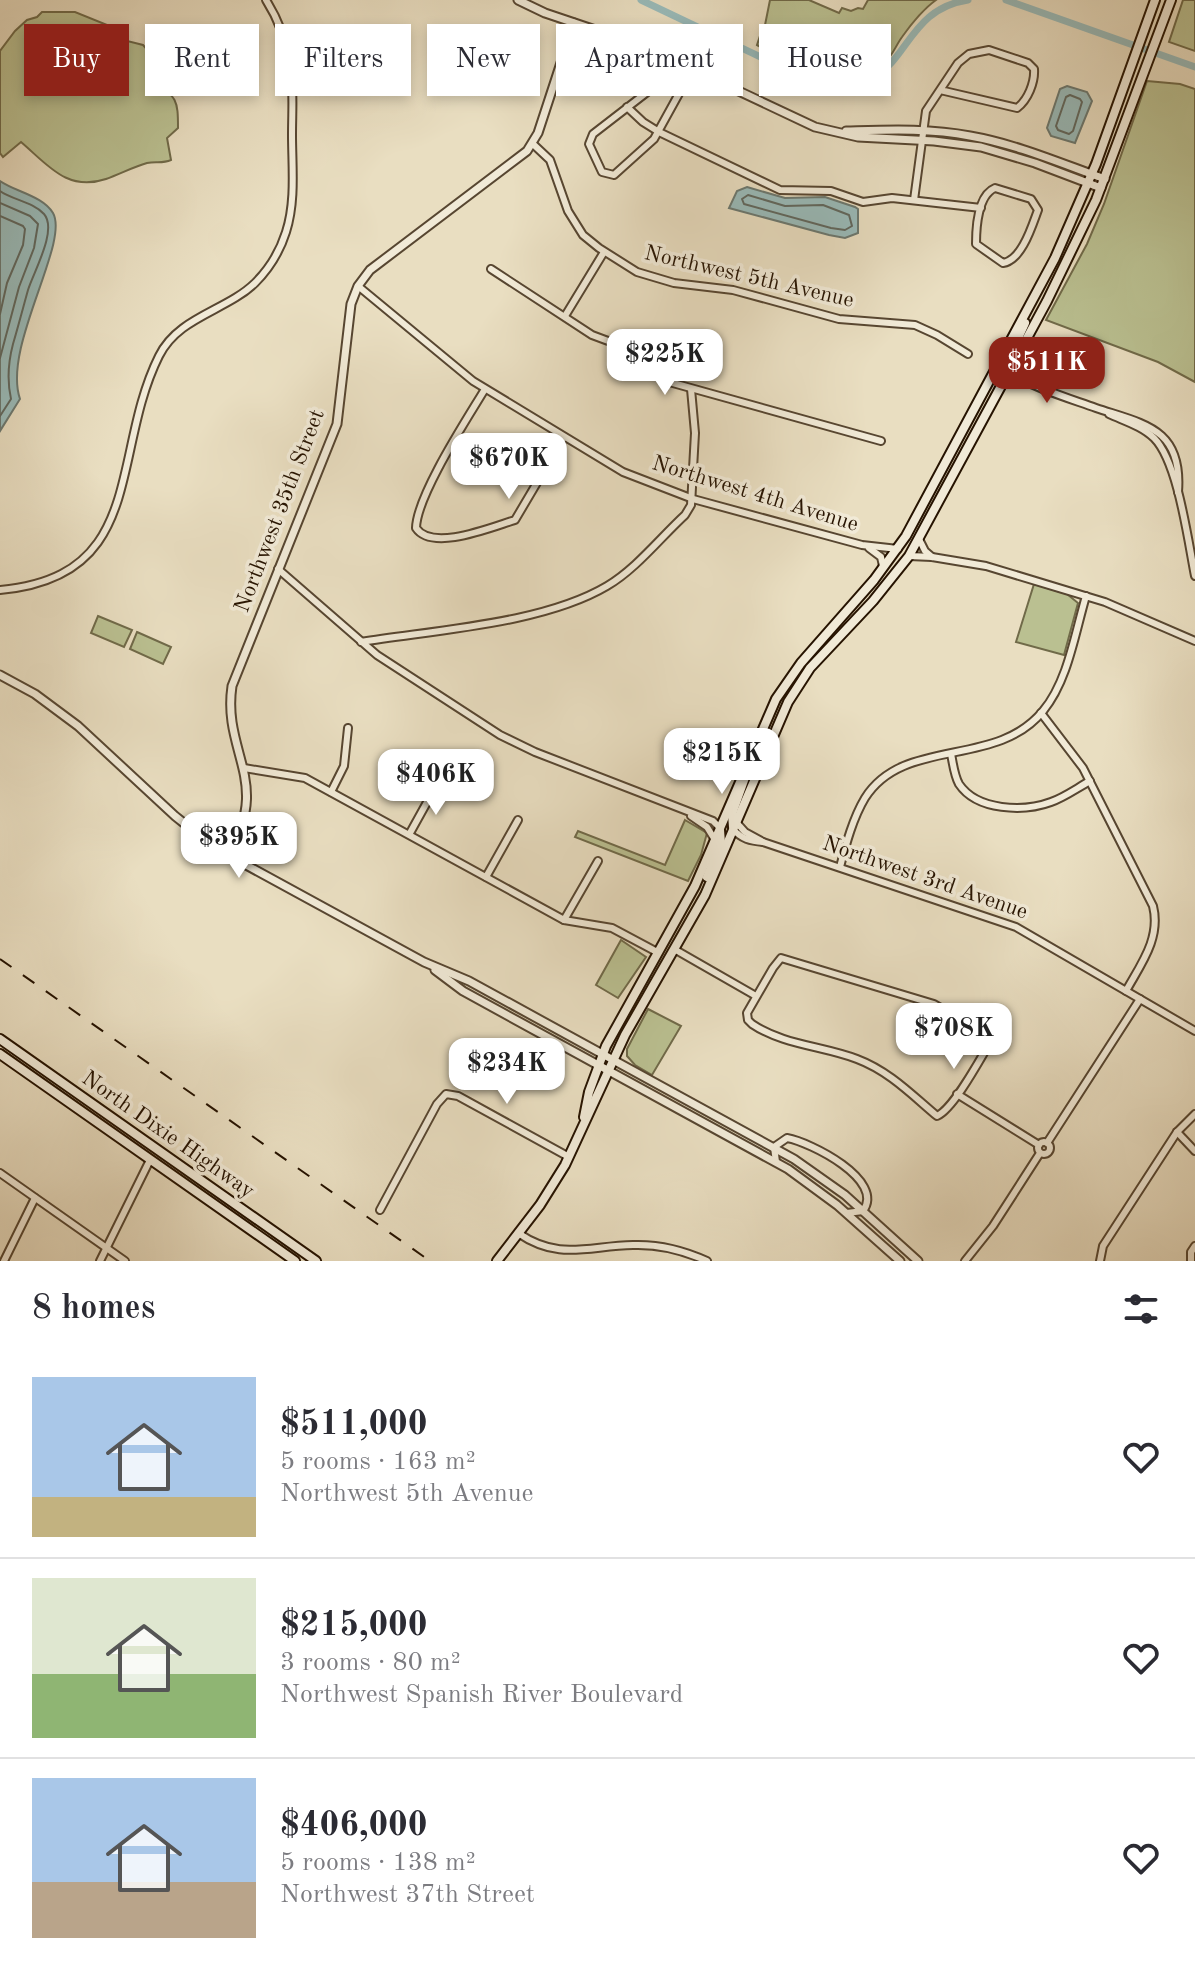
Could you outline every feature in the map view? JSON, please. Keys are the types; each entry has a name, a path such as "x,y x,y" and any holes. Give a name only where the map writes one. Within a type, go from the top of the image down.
{"main road":[{"path":"582,1130 597,1065 690,896 779,692 898,549 1066,236 1155,0"},
{"path":"497,1261 547,1195 569,1157 630,1024 703,898 783,711 799,684 883,590 909,556 1064,270 1103,184 1171,0"},
{"path":"1008,373 1007,362 1022,333 1031,303"},
{"path":"764,756 779,692"},
{"path":"735,826 731,817 746,779 748,759"},
{"path":"703,898 707,877 722,840 720,828"},
{"name":"North Dixie Highway","path":"0,1039 316,1261"},
{"name":"North Dixie Highway","path":"0,1054 293,1261"}],"street":[{"path":"0,590 44,583 76,566 95,548 114,514 146,390 164,346 186,326 253,285 281,245 291,203 292,73 282,32 266,0"},
{"path":"518,0 577,24"},
{"path":"358,286 370,270 515,161 533,144 574,23"},
{"path":"914,200 926,111 940,90 958,63 969,54 994,51 1028,63 1034,69 1025,102 1017,108 940,90"},
{"path":"743,95 785,115 858,137 954,133 1001,143 1103,184"},
{"path":"642,96 590,139 597,166 608,175 614,175 659,132 678,96"},
{"path":"627,107 659,132 780,190 831,191 863,202 892,198 981,208"},
{"name":"Northwest 5th Avenue","path":"533,144 550,160 574,223 588,240 637,272 659,279 733,290 839,319 915,325 968,354"},
{"path":"995,188 1031,199 1036,204 1038,210 1033,222 1012,260 1003,263 976,244 981,208 987,193 995,188"},
{"path":"565,316 604,252"},
{"path":"491,269 606,342 643,354 662,380 881,441"},
{"name":"Northwest 4th Avenue","path":"358,286 462,373 623,472 693,499 866,546 898,549"},
{"name":"Northwest 35th Street","path":"227,855 246,816 248,797 231,714 232,686 337,424 351,304 358,286"},
{"path":"1008,373 1100,409 1142,429 1155,439 1164,451 1178,492 1195,576"},
{"path":"485,389 444,459 416,521 424,537 433,539 469,534 515,520 564,437"},
{"path":"361,642 511,620 585,597 620,577 685,515 693,499 695,433 691,389"},
{"path":"919,539 932,557"},
{"name":"Northwest 4th Avenue","path":"866,546 879,554 884,568"},
{"path":"909,556 974,563 1086,596 1195,641"},
{"path":"278,569 361,642 471,717 514,742 713,821 720,828"},
{"path":"840,867 856,817 873,788 903,766 997,743 1020,731 1041,713 1058,685 1086,596"},
{"path":"0,675 57,709 175,816 227,855 424,962 469,981 774,1147 820,1176 918,1261"},
{"path":"1041,713 1076,757 1090,781 1155,913 1152,944 1126,991"},
{"path":"331,792 344,766 348,728"},
{"path":"951,754 961,786 990,804 1018,808 1036,806 1058,799 1090,781"},
{"path":"244,768 295,774 410,833 564,920 612,928 657,952"},
{"path":"410,833 436,786"},
{"path":"685,811 707,827 715,840"},
{"path":"486,877 518,820"},
{"name":"Northwest 3rd Avenue","path":"735,826 741,837 1016,927 1195,1031"},
{"path":"564,920 598,861"},
{"path":"674,949 756,996"},
{"path":"787,959 934,1004 983,1033 988,1041 957,1094 938,1116 895,1079 876,1068 760,1030 746,1016 756,996 777,961 787,959"},
{"path":"424,962 463,991 776,1162 847,1213 900,1261"},
{"path":"965,1261 993,1226 1039,1149 1047,1143 1140,999"},
{"path":"957,1094 1039,1149"},
{"path":"380,1210 443,1095 458,1096 569,1157"},
{"path":"1100,1261 1103,1246 1177,1132 1195,1114"},
{"path":"1177,1132 1195,1151"},
{"path":"774,1147 787,1138 831,1155 866,1192 867,1205 863,1211 847,1213"},
{"path":"774,1147 776,1162"},
{"path":"100,1261 150,1160"},
{"path":"0,1173 125,1261"},
{"path":"4,1261 35,1198"},
{"path":"518,1233 544,1249 568,1251 649,1245 679,1250 707,1261"},
{"path":"1191,1261 1195,1246"},
{"path":"293,1261 298,1249"},
{"path":"568,1251 569,1261"}],"green space":[{"path":"770,0 809,0 839,13 842,8 851,11 863,9 868,0 936,0 913,22 891,55 891,24 765,24"},
{"path":"1183,0 1195,0 1195,51 1169,42"},
{"path":"42,12 75,12 105,24 24,24 24,96 129,96 129,42 143,45 145,96 171,96 177,111 178,128 167,138 171,160 147,163 106,179 80,182 59,174 21,142 3,157 0,153 0,51 15,31 27,20"},
{"path":"1147,81 1180,84 1195,89 1195,382 1158,362 1046,320 1087,244 1104,204"},
{"path":"1034,584 1067,594 1078,603 1064,655 1016,642"},
{"path":"98,616 132,630 124,647 91,633"},
{"path":"137,632 171,647 163,664 130,649"},
{"path":"685,820 707,833 701,855 688,881 575,837 578,831 665,865"},
{"path":"621,940 646,957 618,998 596,985"},
{"path":"648,1009 681,1026 652,1075 627,1056 627,1049"}],"water":[{"path":"1067,86 1087,92 1092,101 1075,143 1051,136 1047,128 1060,89"},
{"path":"0,181 43,202 53,213 56,227 20,352 17,377 20,399 0,431"},
{"path":"747,187 785,198 825,197 855,207 858,209 858,233 845,238 829,235 729,208 737,191"}],"waterway":[{"path":"641,0 811,81 844,85 868,80 886,69 925,21 943,8 968,0"},
{"path":"1006,0 1195,67"}],"railway":[{"path":"0,959 430,1261"}]}
